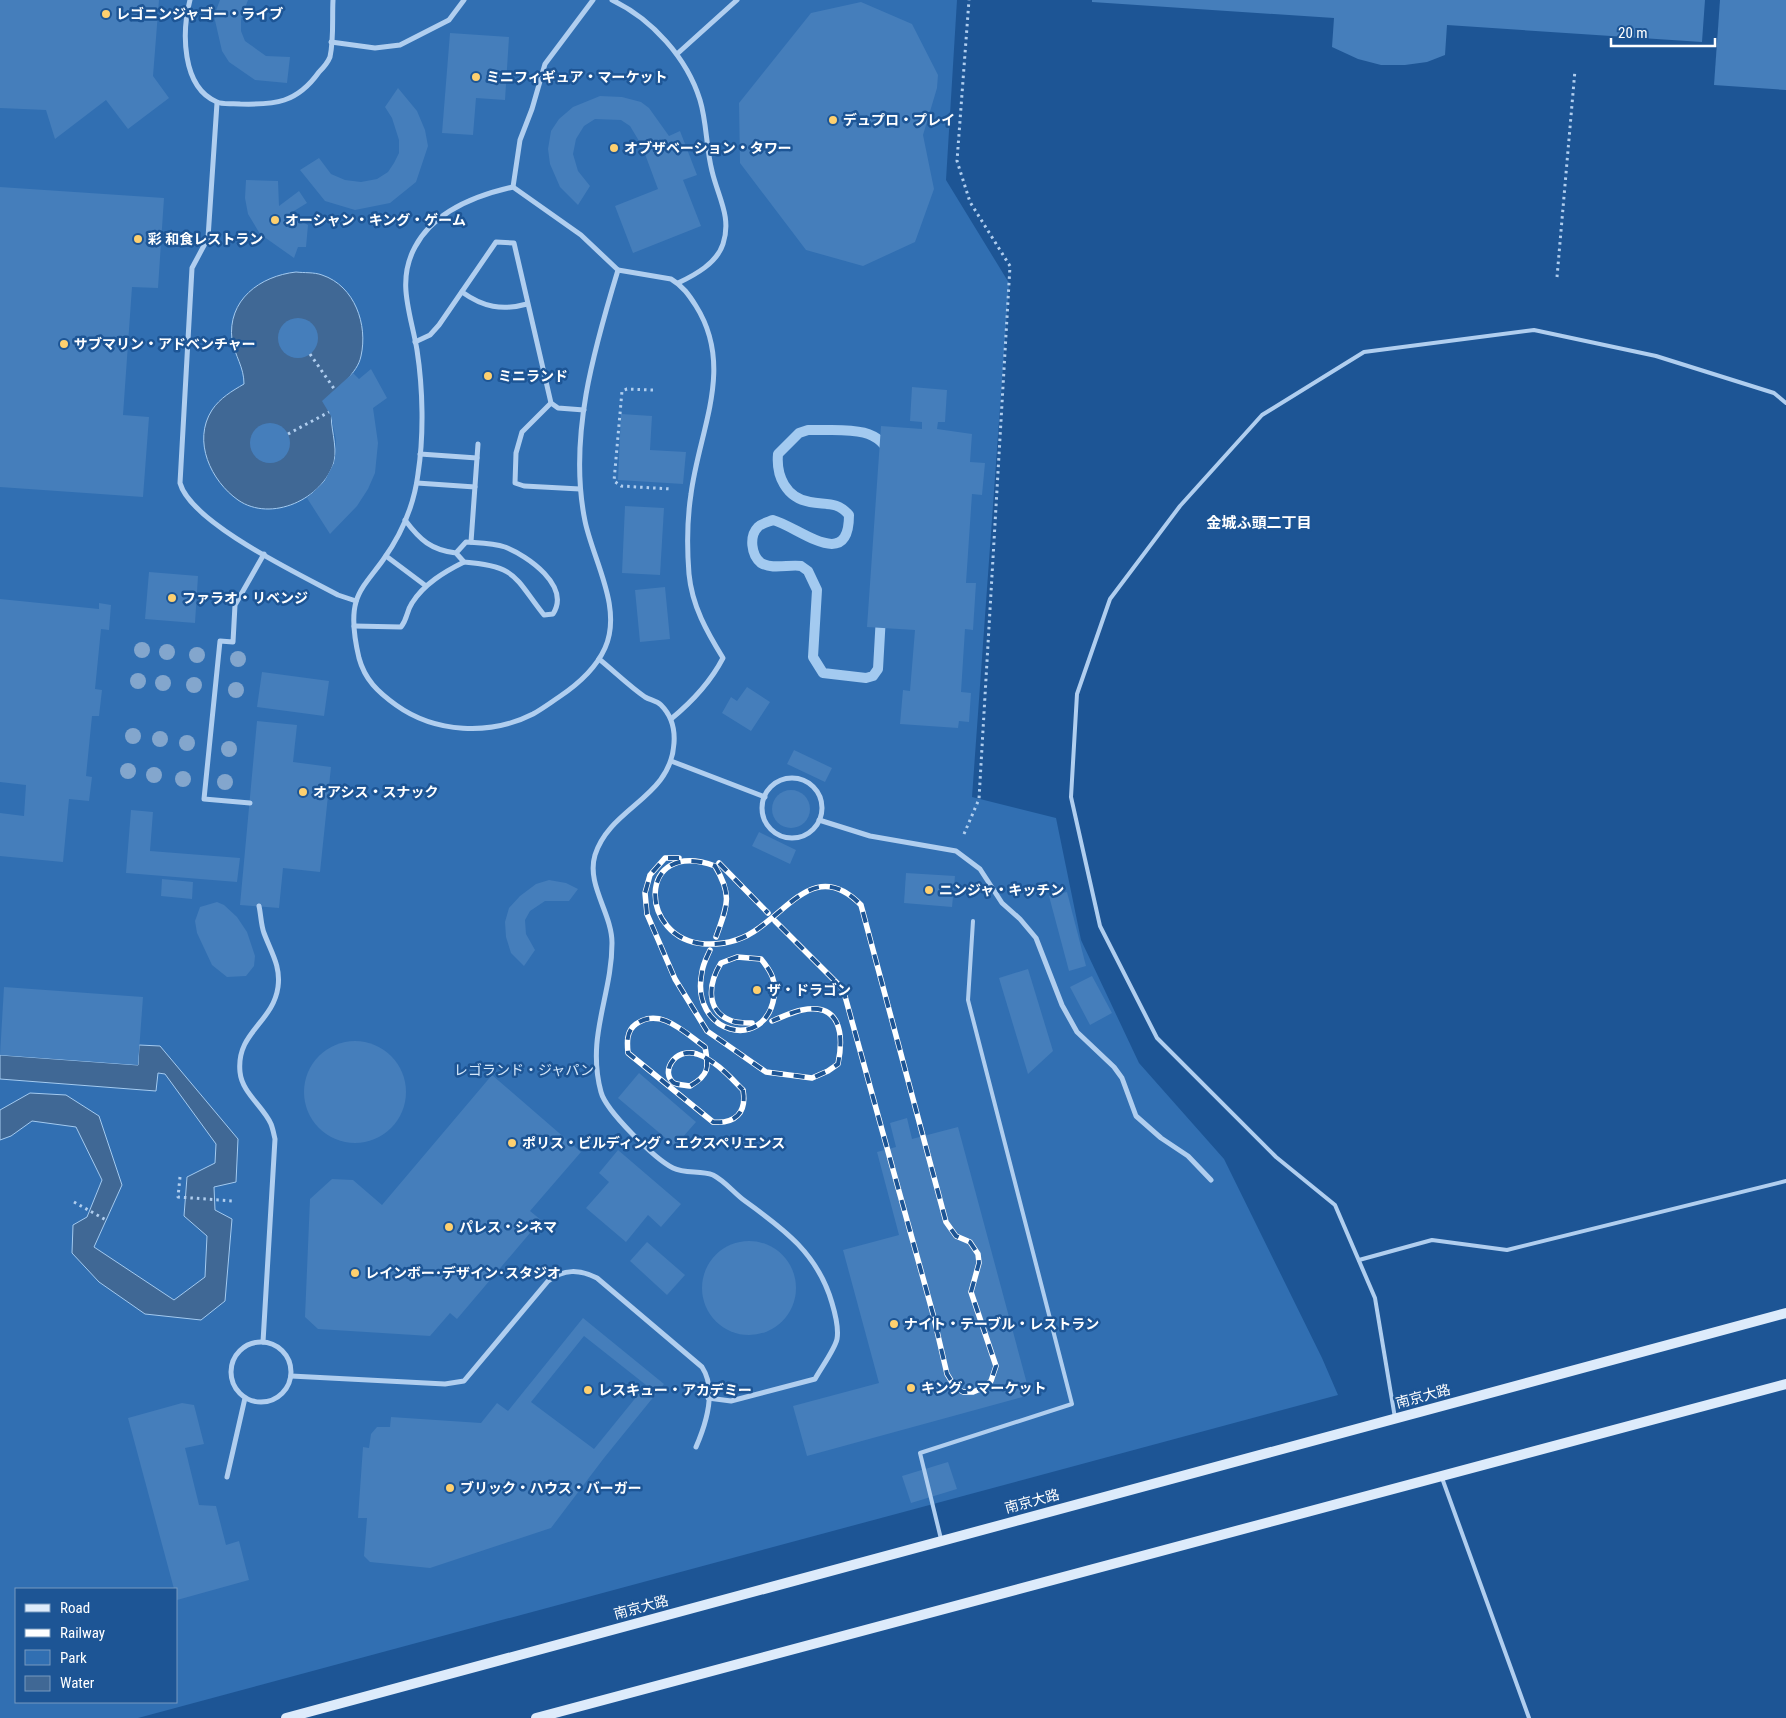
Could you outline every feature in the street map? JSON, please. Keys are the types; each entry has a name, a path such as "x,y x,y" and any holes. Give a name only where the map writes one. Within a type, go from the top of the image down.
{"street":[{"path":"190,0 185,29 192,77 199,89 217,103 277,103 296,97 315,78 330,58 333,0"},
{"path":"331,42 375,48 400,45 449,20 464,0"},
{"path":"514,187 520,140 532,109 545,64 593,0"},
{"path":"612,0 622,4 646,23 677,54 683,61 700,101 715,184 725,209 726,229 722,247 705,268 678,283"},
{"path":"677,54 737,0"},
{"path":"217,103 208,238 192,268 180,483 182,492 204,515 223,530 338,596 356,601"},
{"path":"618,270 608,304 584,410 580,446 580,489 588,535 600,572 610,615 610,636 600,659 566,692 533,714 488,728 450,726 411,716 372,686 360,660 354,626 356,601 386,556 405,520 412,506 416,483 420,454 420,389 415,342 405,300 405,280 416,244 429,230 461,204 478,196 514,187 581,235 618,270 671,279 678,283 684,288 706,322 713,343 714,380 710,412 692,490 689,575 697,614 723,658 706,687 671,720"},
{"path":"415,342 430,335 496,242 514,243 551,403 558,408 584,410"},
{"path":"462,292 487,306 507,308 527,304"},
{"path":"551,403 522,432 516,453 515,483 524,486 580,489"},
{"path":"471,542 478,444"},
{"path":"420,454 477,458"},
{"path":"416,483 475,487"},
{"path":"405,520 422,542 440,551 456,553 464,562"},
{"path":"354,626 401,627 408,619 411,604 426,586 443,573 464,562 502,568 528,591 544,615 553,614 556,609 556,591 551,582 532,562 503,547 471,542 466,542 456,553"},
{"path":"250,803 204,799 220,641 233,642 235,605 264,554"},
{"path":"386,556 426,586"},
{"path":"600,659 645,697 661,704 674,724 675,736 668,770 648,795 616,820 603,835 592,869 596,888 611,928 612,943 610,975 596,1035 601,1094 624,1126 673,1168 713,1175 789,1234 812,1259 827,1283 836,1314 837,1339 815,1379 738,1400 708,1398"},
{"path":"671,761 765,797"},
{"path":"798,779 807,782 815,788 820,797 822,807 819,820 810,832 801,837 782,836 768,824 764,816 765,797 770,788 778,782 798,779"},
{"path":"819,820 870,836 956,851 980,869 1002,903 1020,919 1036,938 1062,1005 1077,1032 1114,1067 1122,1078 1136,1116 1161,1138 1188,1156 1211,1180"},
{"path":"259,906 263,932 277,963 278,990 273,1005 246,1038 241,1049 240,1074 247,1091 271,1124 275,1139 263,1342"},
{"path":"291,1376 445,1384 464,1381 548,1281 557,1274 574,1271 586,1272 597,1278 693,1356 707,1374 708,1398 704,1428 696,1448"},
{"name":"南京大路","path":"286,1718 1786,1313"},
{"path":"253,1342 263,1342 282,1349 291,1366 291,1376 288,1386 274,1400 254,1402 244,1398 237,1392 232,1383 231,1363 236,1354 244,1347 253,1342"},
{"path":"536,1718 1786,1384"},
{"path":"228,1477 244,1398"}],"lane":[{"path":"1395,1418 1376,1298 1335,1205 1276,1157 1157,1038 1100,926 1071,797 1077,694 1110,599 1180,506 1262,415 1364,352 1534,330 1656,356 1774,393 1786,403"},
{"path":"941,1540 920,1453 1072,1404 968,1000 973,921"},
{"path":"1359,1260 1432,1240 1507,1250 1786,1182"},
{"path":"1442,1477 1529,1718"}],"path":[{"path":"956,851 980,800 1010,266 970,202 957,161 969,0"},
{"path":"1557,276 1574,70"},
{"path":"310,354 335,390"},
{"path":"654,390 627,389 622,391 614,481 621,486 692,490"},
{"path":"288,434 329,412"},
{"path":"180,1177 178,1197 233,1201"},
{"path":"74,1202 106,1220"}],"green space":[{"name":"レゴランド・ジャパン","path":"0,0 957,0 946,180 1009,283 972,797 1056,818 1081,940 1139,1063 1224,1159 1322,1358 1338,1395 138,1718 0,1718"}],"water":[{"path":"296,272 322,275 333,280 343,288 351,297 356,308 360,320 363,344 359,363 348,379 332,414 335,456 328,475 319,487 307,496 280,508 265,509 251,506 238,500 228,492 207,460 204,434 206,422 215,406 227,395 244,384 243,372 232,340 232,326 235,313 241,302 249,292 270,279"},
{"path":"139,1045 160,1046 238,1139 236,1182 214,1187 215,1210 232,1219 225,1301 201,1320 145,1314 99,1282 72,1253 73,1225 87,1217 102,1180 76,1127 32,1121 11,1136 0,1140 0,1110 30,1093 66,1095 99,1116 122,1185 94,1247 174,1300 205,1277 207,1236 184,1216 187,1177 215,1163 216,1144 165,1074 158,1073 156,1091 0,1079 0,1055 138,1065"}],"building":[{"path":"0,0 159,0 153,76 169,98 128,129 106,100 55,139 46,110 0,108"},
{"path":"220,0 248,0 241,19 241,31 245,41 266,56 290,57 287,83 255,80 229,62 222,51 214,16"},
{"path":"1092,0 1705,0 1702,42 1447,25 1445,55 1427,62 1405,65 1381,65 1358,59 1332,47 1334,18 1092,2"},
{"path":"1720,0 1786,0 1786,90 1714,85"},
{"name":"デュプロ・プレイ","path":"861,2 912,24 938,75 937,88 923,135 934,189 915,242 863,266 806,250 740,163 739,103 811,13"},
{"name":"ミニフィギュア・マーケット","path":"450,33 509,37 505,100 476,98 473,135 442,133"},
{"path":"398,88 417,111 425,130 428,146 416,182 390,203 355,210 325,201 300,170 319,158 331,174 345,180 361,182 377,179 388,172 399,153 399,140 392,118 385,107"},
{"path":"600,96 622,97 641,102 649,108 669,136 680,131 697,175 683,180 701,226 633,253 615,206 658,189 642,146 630,126 621,120 595,119 584,126 576,139 573,154 578,171 590,186 578,205 560,187 550,164 548,149 551,131 559,119 573,107"},
{"name":"オーシャン・キング・ゲーム","path":"246,180 278,181 279,206 299,191 307,203 289,214 308,225 306,247 298,247 294,258 260,234 248,214 245,198"},
{"name":"サブマリン・アドベンチャー","path":"0,187 164,198 158,288 132,287 123,415 149,417 143,497 0,487"},
{"path":"298,318 312,324 318,338 312,352 298,358 284,352 278,338 284,324"},
{"path":"371,369 387,398 373,408 378,443 375,473 368,489 357,506 330,534 307,498 324,482 334,463 336,452 336,440 331,416 322,401 353,373 359,379"},
{"path":"912,387 947,390 945,422 938,422 937,429 972,434 970,462 985,463 982,495 972,494 966,583 976,583 973,630 965,629 961,692 971,693 969,722 959,721 958,728 900,724 903,690 910,691 915,630 867,627 881,426 922,429 922,422 910,421"},
{"path":"621,414 652,416 650,450 686,452 683,484 618,480"},
{"path":"266,423 274,423 281,426 287,432 290,443 287,454 281,460 274,463 266,463 259,460 253,454 250,447 250,439 253,432 259,426"},
{"path":"625,506 664,508 660,575 622,573"},
{"name":"ファラオ・リベンジ","path":"149,572 198,576 195,623 145,619"},
{"path":"665,587 670,639 640,642 635,590"},
{"path":"0,599 99,609 99,603 111,605 109,630 101,629 95,689 102,690 99,716 92,716 86,776 92,777 89,801 69,799 63,862 0,856 0,813 24,816 26,785 0,782"},
{"path":"262,672 329,681 324,716 257,707"},
{"path":"747,687 770,702 751,731 722,713 731,697 737,701"},
{"path":"257,721 297,725 293,762 331,767 320,872 283,868 279,908 240,905"},
{"path":"794,750 832,768 825,782 787,764"},
{"path":"791,790 804,796 810,809 804,822 791,828 778,822 772,809 778,796"},
{"path":"131,810 153,812 150,851 240,858 237,882 126,873"},
{"path":"759,832 796,850 790,864 752,846"},
{"name":"ニンジャ・キッチン","path":"906,873 955,876 952,907 904,903"},
{"path":"162,879 193,882 192,899 161,896"},
{"path":"549,880 566,883 578,889 569,901 545,901 530,911 525,920 526,934 535,950 524,966 511,953 506,937 505,922 509,908 520,896 536,884"},
{"path":"1067,892 1086,966 1069,971 1049,896"},
{"path":"217,902 224,905 237,917 247,932 255,956 254,966 246,976 227,977 212,965 197,933 195,921 200,907"},
{"path":"1028,969 1053,1051 1028,1074 999,978"},
{"path":"1092,976 1112,1013 1090,1025 1070,987"},
{"path":"4,987 143,997 138,1065 0,1055"},
{"path":"355,1041 374,1045 391,1056 402,1073 406,1092 402,1111 391,1128 374,1139 355,1143 336,1139 319,1128 308,1111 304,1092 308,1073 319,1056 336,1045"},
{"path":"639,1073 696,1122 675,1146 618,1098"},
{"path":"492,1075 581,1152 530,1211 541,1220 457,1319 450,1313 430,1336 318,1329 305,1317 310,1199 332,1179 353,1180 382,1205"},
{"path":"907,1118 912,1139 958,1127 1030,1395 807,1456 793,1406 879,1383 843,1250 899,1235 877,1152 896,1147 890,1123"},
{"path":"618,1150 681,1204 661,1227 648,1215 626,1242 586,1208 609,1182 599,1173"},
{"path":"749,1241 767,1244 782,1255 793,1270 796,1288 793,1306 782,1321 767,1332 749,1335 731,1332 716,1321 705,1306 702,1288 705,1270 716,1255 731,1244"},
{"path":"647,1242 685,1275 667,1295 630,1261"},
{"path":"583,1318 664,1384 604,1458 551,1528 430,1568 370,1562 364,1556 367,1518 358,1518 363,1447 369,1448 371,1434 377,1427 390,1427 391,1417 481,1423 497,1403 508,1411","holes":["584,1336 646,1385 594,1449 531,1402"]},
{"path":"182,1403 194,1405 204,1444 185,1448 199,1505 216,1506 226,1545 239,1541 249,1580 178,1600 178,1588 174,1588 128,1418"},
{"path":"948,1462 957,1489 911,1503 902,1476"}],"waterway":[{"path":"808,430 844,430 867,434 877,438 885,445 890,456 878,669 873,676 866,678 823,673 813,657 817,590 808,571 801,566 765,565 758,560 753,550 752,540 755,531 761,524 773,520 808,537 832,544 841,541 847,532 849,515 845,511 831,504 802,500 789,491 781,478 778,454 799,433 808,430"}],"railway":[{"path":"679,858 665,858 650,875 645,893 647,914 675,979 707,1031 766,1072 812,1078 838,1064 840,1032 837,1023 825,1011 815,1009 802,1010 772,1021"},
{"path":"716,937 725,909 726,893 721,876 715,866 689,861 671,865 659,877 655,893 658,910 667,926 683,938 705,944 727,943 747,936 795,899 807,891 819,887 832,887 846,893 861,905 946,1222 956,1236 970,1242 978,1254 979,1263 971,1292 996,1366 991,1381 985,1387 973,1392 963,1392 955,1387 947,1374 933,1314 843,989 775,921"},
{"path":"719,863 768,913"},
{"path":"710,950 703,969 701,993 706,1010 717,1022 730,1029 744,1030 757,1025 768,1015 775,992 774,982 768,968 761,959 737,957 721,963 714,979 712,995 713,1003 717,1010 732,1021 752,1023"},
{"path":"743,1090 710,1060 704,1057 697,1054 689,1053 676,1057 669,1068 670,1079 674,1083 690,1086 701,1078 707,1066 707,1060 706,1054 705,1047 680,1029 663,1020 645,1019 630,1030 627,1041 628,1053 713,1122 728,1121 738,1115 743,1105 743,1090"}],"place":[{"name":"レゴニンジャゴー・ライブ","path":"106,14"},
{"name":"ミニフィギュア・マーケット","path":"476,77"},
{"name":"デュプロ・プレイ","path":"833,120"},
{"name":"オブザベーション・タワー","path":"614,148"},
{"name":"オーシャン・キング・ゲーム","path":"275,220"},
{"name":"彩 和食レストラン","path":"138,239"},
{"name":"サブマリン・アドベンチャー","path":"64,344"},
{"name":"ミニランド","path":"488,376"},
{"name":"ファラオ・リベンジ","path":"172,598"},
{"name":"オアシス・スナック","path":"303,792"},
{"name":"ニンジャ・キッチン","path":"929,890"},
{"name":"ザ・ドラゴン","path":"757,990"},
{"name":"ポリス・ビルディング・エクスペリエンス","path":"512,1143"},
{"name":"パレス・シネマ","path":"449,1227"},
{"name":"レインボー･デザイン･スタジオ","path":"355,1273"},
{"name":"ナイト・テーブル・レストラン","path":"894,1324"},
{"name":"キング・マーケット","path":"911,1388"},
{"name":"レスキュー・アカデミー","path":"588,1390"},
{"name":"ブリック・ハウス・バーガー","path":"450,1488"}],"district":[{"name":"金城ふ頭二丁目","path":"1259,523"}]}
